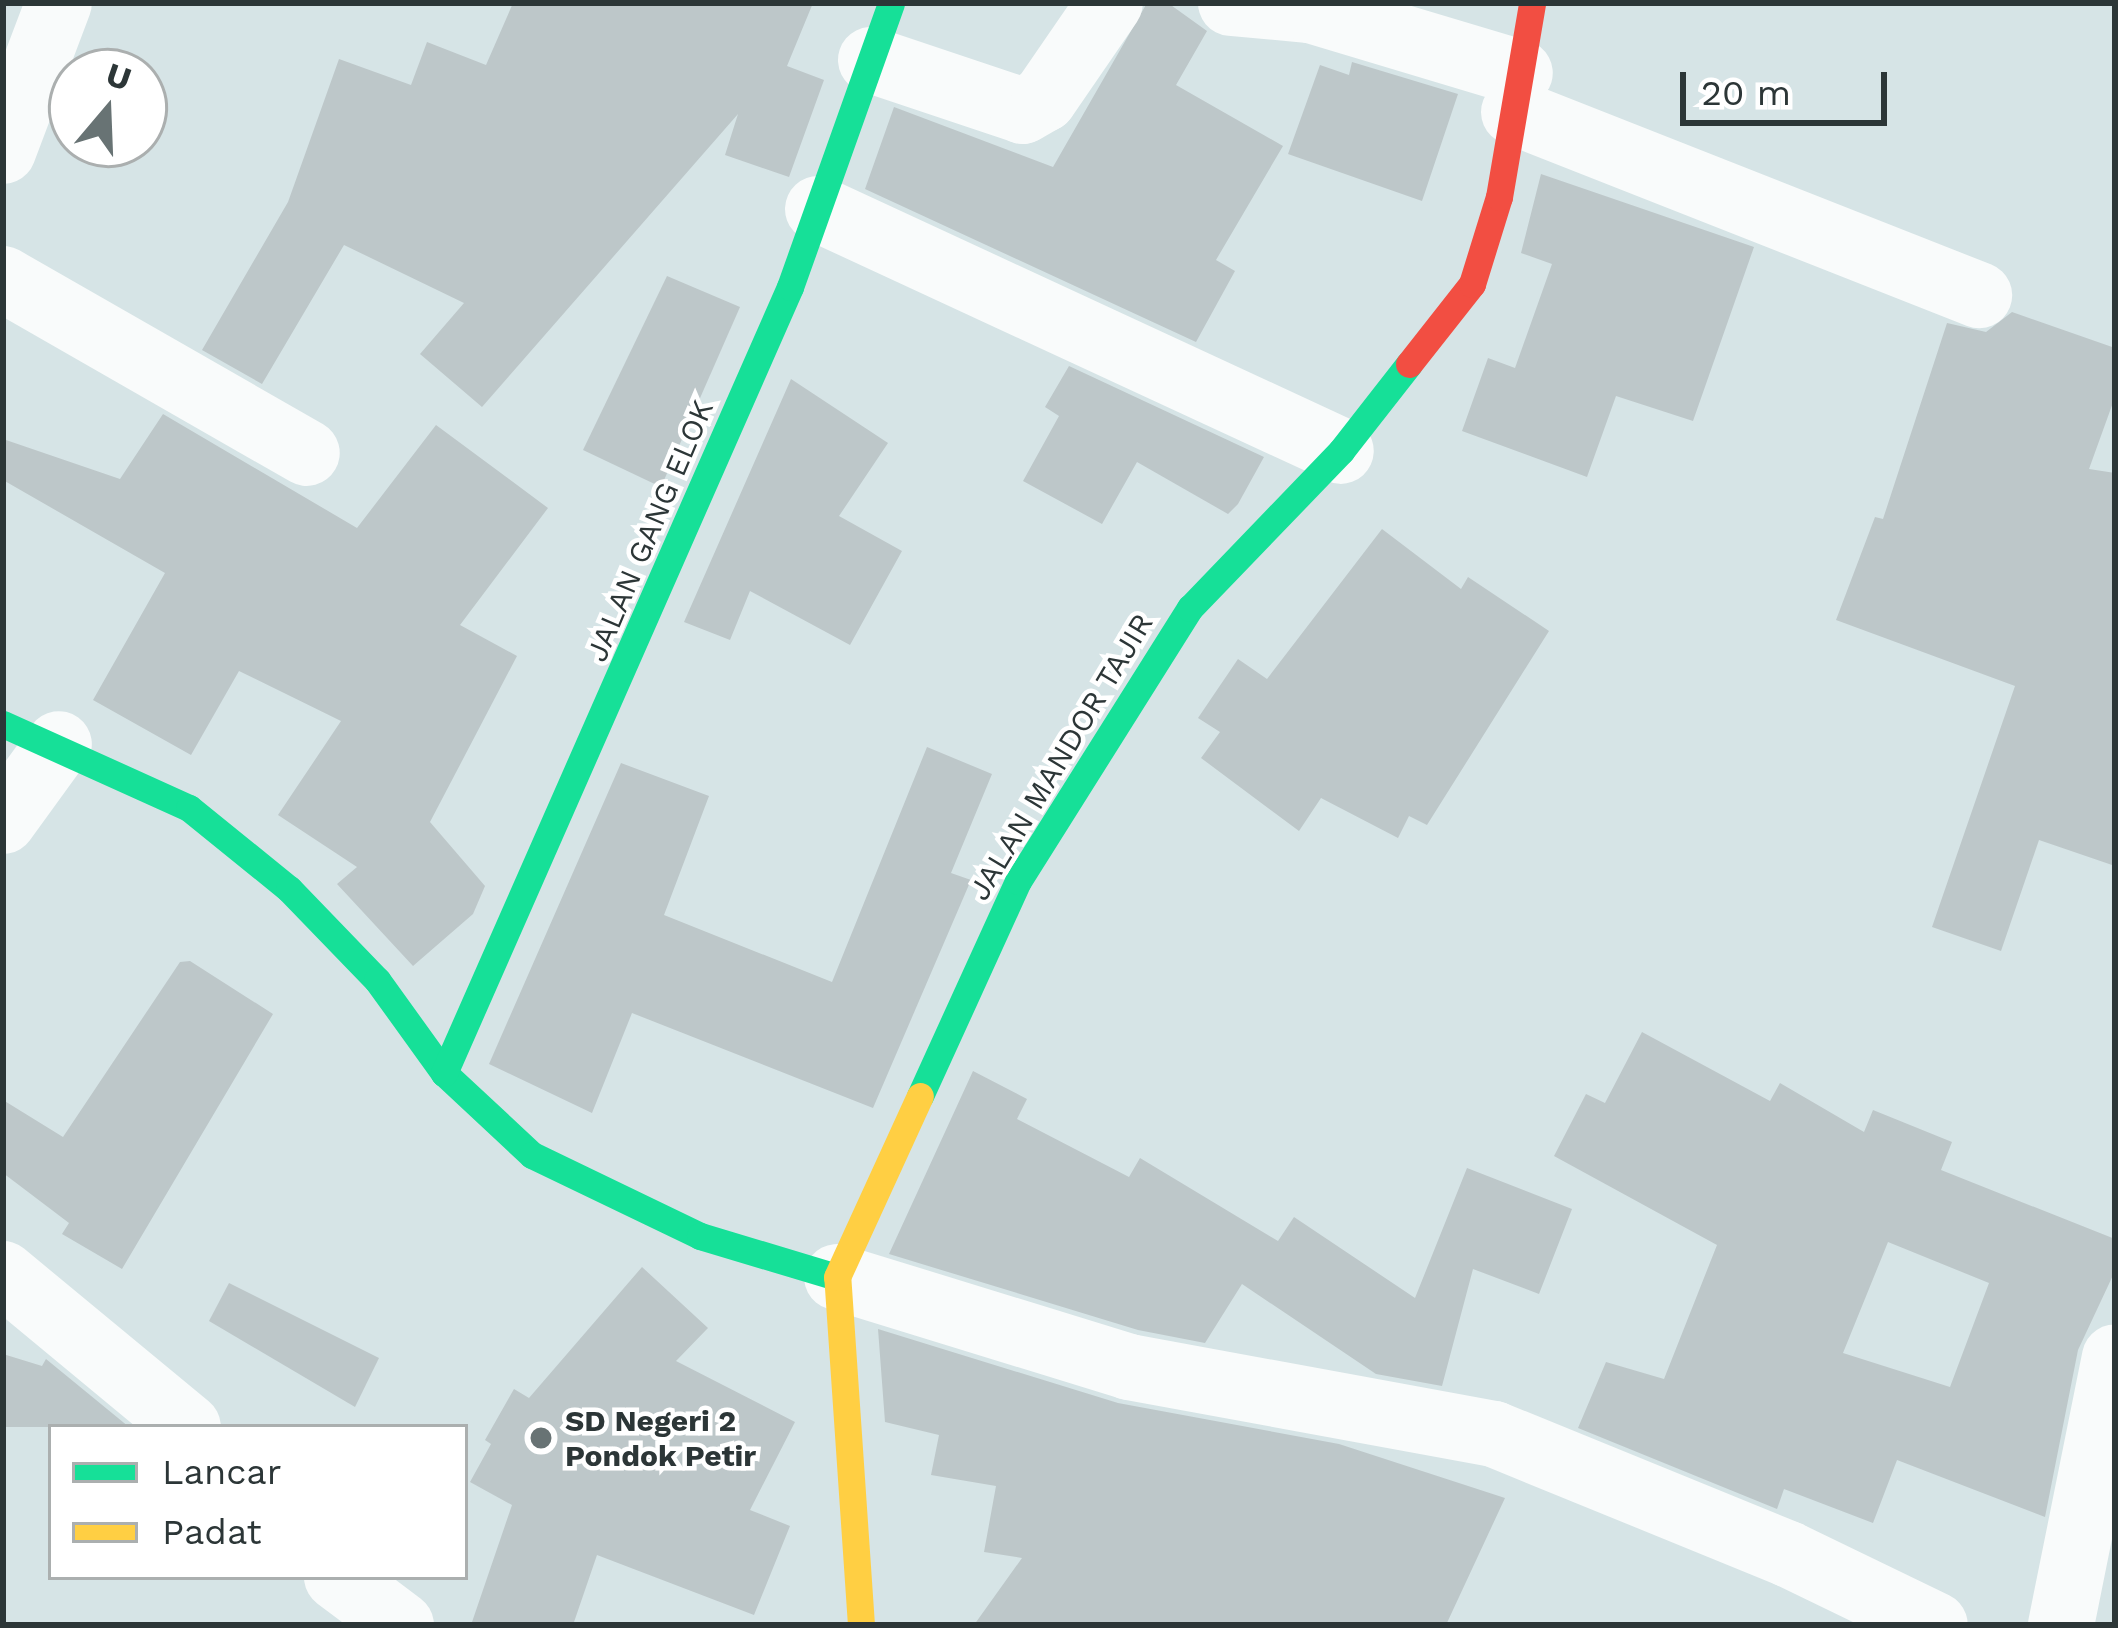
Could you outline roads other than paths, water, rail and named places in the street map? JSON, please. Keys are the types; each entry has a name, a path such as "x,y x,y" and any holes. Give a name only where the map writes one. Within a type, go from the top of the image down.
{"main road":[{"name":"JALAN MANDOR TAJIR","path":"861,1625 837,1277 1018,881 1190,608 1341,451 1472,284 1517,93 1532,3"},
{"name":"JALAN GANG ELOK","path":"444,1073 619,691 818,209 881,32"},
{"path":"31,734 189,808 289,889 377,980 444,1073 532,1155 627,1206 837,1277"}],"street":[{"path":"3,152 58,3"},
{"path":"881,32 1023,111 1044,99 1110,3"},
{"path":"1232,3 1310,10 1517,93 1979,295"},
{"path":"818,209 1341,451"},
{"path":"3,279 307,453"},
{"path":"3,821 31,734"},
{"path":"3,1274 184,1424"},
{"path":"837,1277 1129,1366 1494,1434 1788,1554 1935,1625"},
{"path":"2061,1625 2115,1357"},
{"path":"341,1580 401,1625"}],"place":[{"name":"SD Negeri 2 Pondok Petir","path":"541,1438"}]}
